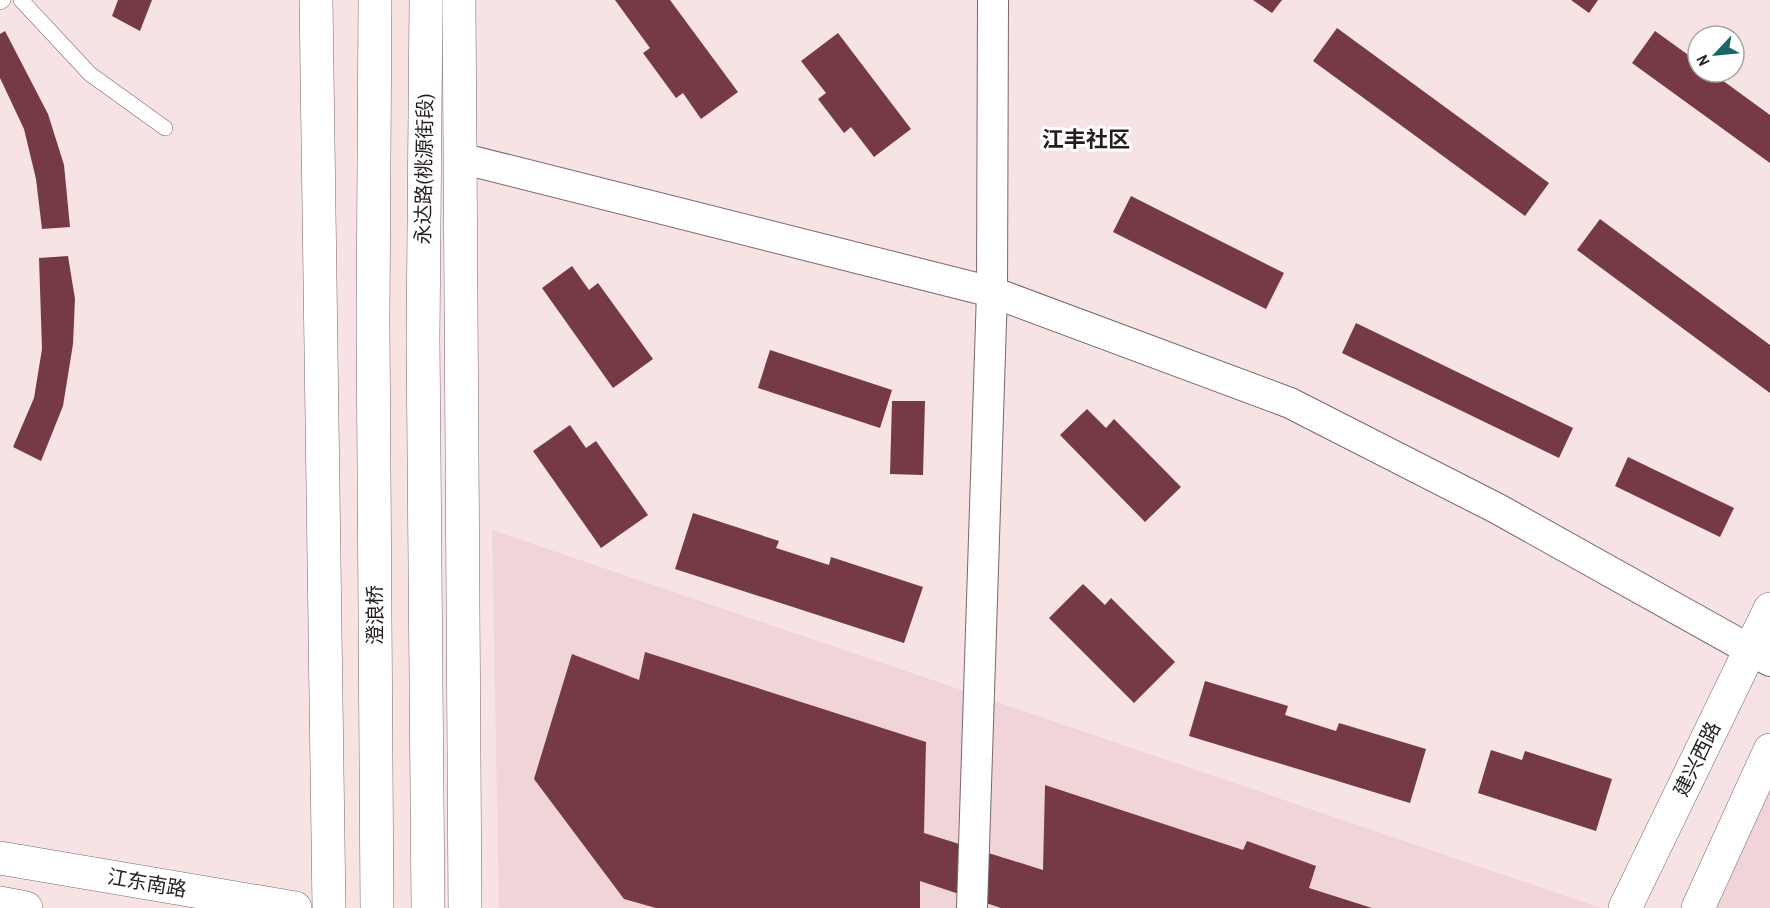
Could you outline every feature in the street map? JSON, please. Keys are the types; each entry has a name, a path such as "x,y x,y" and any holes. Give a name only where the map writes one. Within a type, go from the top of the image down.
{"main road":[{"path":"316,0 329,908"},
{"name":"澄浪桥","path":"375,0 373,322 377,908"},
{"name":"永达路(桃源街段)","path":"426,0 423,339 428,908"},
{"path":"459,0 465,908"},
{"name":"建兴西路","path":"1624,908 1760,655 1770,609"},
{"path":"1698,908 1770,750"},
{"name":"江东南路","path":"0,858 295,908"},
{"path":"0,903 26,908"}],"street":[{"path":"972,908 992,292 993,0"},
{"path":"460,158 992,292 1290,403 1498,509 1760,655"}],"lane":[{"path":"21,0 90,74 165,128"}],"shaded area":[{"path":"492,530 1601,908 499,908"},
{"path":"1770,781 1770,908 1714,908"}],"building":[{"path":"118,0 152,0 140,31 112,16"},
{"path":"615,0 670,0 738,92 701,119 683,93 676,98 643,53 650,48"},
{"path":"1253,0 1282,0 1272,13"},
{"path":"1571,0 1598,0 1589,13"},
{"path":"1337,28 1549,183 1525,216 1313,61"},
{"path":"5,31 48,114 64,165 70,227 42,229 36,179 24,129 0,78 0,34"},
{"path":"1655,31 1686,53 1686,84 1727,84 1770,115 1770,163 1632,63"},
{"path":"838,33 911,129 874,157 851,127 844,133 818,99 826,93 801,61"},
{"path":"1131,196 1284,273 1266,309 1113,232"},
{"path":"1600,219 1770,345 1770,393 1577,250"},
{"path":"68,256 75,299 73,344 63,406 41,461 13,447 34,398 42,349 39,258"},
{"path":"572,266 589,290 598,283 653,359 613,388 542,288"},
{"path":"1356,323 1573,428 1559,458 1342,353"},
{"path":"770,350 892,390 880,428 758,388"},
{"path":"892,401 925,401 923,475 890,474"},
{"path":"1087,409 1106,428 1114,419 1181,487 1145,522 1060,435"},
{"path":"570,425 586,448 596,441 648,515 601,548 533,451"},
{"path":"1628,457 1734,508 1720,537 1615,486"},
{"path":"693,513 779,541 776,548 829,565 831,557 923,587 904,643 675,569"},
{"path":"1083,584 1105,605 1111,598 1175,662 1134,703 1049,618"},
{"path":"645,652 926,742 924,833 1043,870 1045,785 1243,850 1247,841 1316,866 1309,888 1372,908 1001,908 920,881 920,908 656,908 624,899 534,779 572,654 639,680"},
{"path":"1205,681 1288,706 1285,715 1336,731 1339,723 1426,749 1410,803 1189,736"},
{"path":"1491,750 1522,760 1525,751 1612,779 1596,831 1478,793"}],"district":[{"name":"江丰社区","path":"1086,139"}]}
